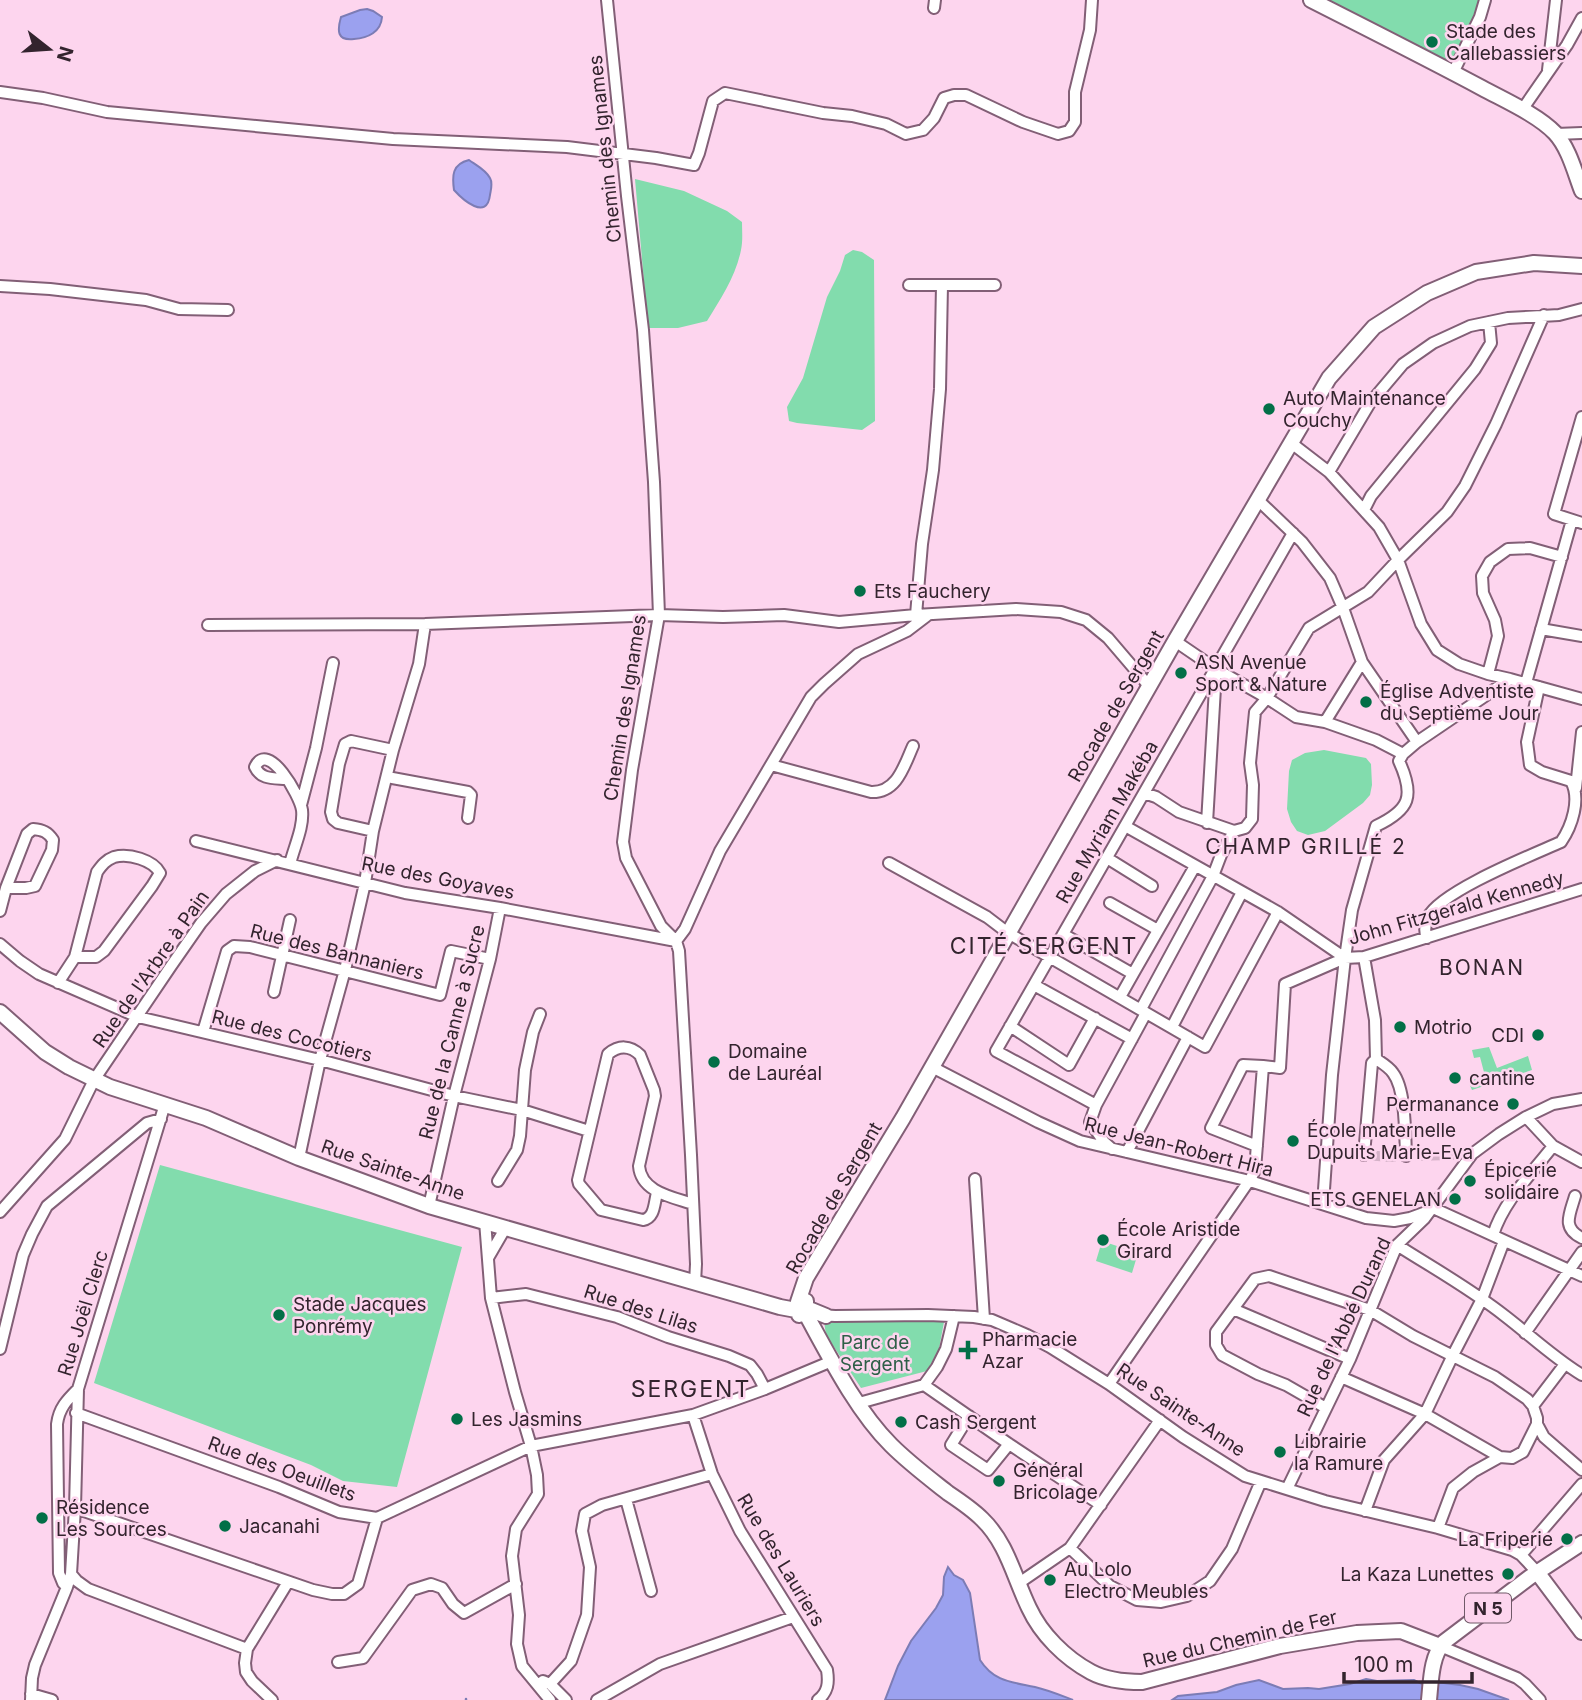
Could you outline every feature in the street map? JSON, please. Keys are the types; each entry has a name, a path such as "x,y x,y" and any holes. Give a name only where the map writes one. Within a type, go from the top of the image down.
{"main road":[{"path":"1311,0 1522,110 1556,134 1582,191"},
{"name":"Rocade de Sergent","path":"803,1312 806,1278 932,1067 1149,686 1329,378 1374,327 1427,293 1476,272 1534,263 1582,266"},
{"name":"Rue Sainte-Anne","path":"1,1018 46,1052 94,1080 206,1118 299,1158 429,1206 780,1307 826,1316"},
{"name":"Rue du Chemin de Fer","path":"803,1312 859,1403 891,1445 926,1476 982,1518 1002,1547 1038,1625 1058,1647 1092,1672 1125,1682 1142,1682 1280,1646 1357,1633 1401,1631 1440,1646"},
{"name":"N 5","path":"1440,1646 1449,1636 1537,1572 1582,1543"},
{"name":"Rue Sainte-Anne","path":"1537,1572 1582,1632"},
{"path":"1429,1700 1431,1676 1440,1646"}],"street":[{"name":"Chemin des Ignames","path":"607,0 643,330 654,482 659,615 632,770 623,842 626,858 661,926 676,941"},
{"path":"0,92 107,112 393,139 567,148 622,153 694,165 713,102 725,93 823,113 852,116 886,124 906,134 923,130 934,118 944,99 954,95 966,95 1035,126 1058,134 1069,131 1075,122 1074,92 1090,30 1092,0"},
{"path":"1453,73 1480,17 1485,0"},
{"path":"1548,72 1556,0"},
{"path":"1522,110 1582,18"},
{"path":"1556,134 1582,134"},
{"path":"909,285 995,285"},
{"path":"695,1283 679,951 676,941 685,929 720,851 811,697 858,654 907,631 922,615 922,544 939,403 942,285"},
{"path":"0,286 146,300 179,309 228,310"},
{"path":"1329,472 1370,403 1403,364 1433,343 1470,326 1521,317 1559,315 1582,309"},
{"path":"1144,793 1156,797 1178,812 1207,823 1234,831 1245,828 1252,819 1253,785 1250,763 1255,712 1267,698 1309,628 1368,592 1447,512 1465,486 1496,424 1544,315"},
{"path":"1521,317 1536,333"},
{"path":"1364,510 1371,496 1475,369 1491,343 1489,322"},
{"path":"1526,683 1562,557 1577,521 1554,514 1578,447 1582,417"},
{"path":"1290,442 1329,472 1379,527 1398,560 1421,624 1437,650 1459,664 1488,674 1582,699"},
{"path":"1257,499 1302,542 1330,578 1362,662 1418,743"},
{"name":"Rue Myriam Makéba","path":"1096,1105 996,1051 1293,533"},
{"path":"1488,674 1498,636 1495,620 1483,593 1482,576 1490,562 1508,549 1530,548 1562,557"},
{"path":"208,625 425,624 659,615 784,615 839,622 1016,609 1061,612 1086,620 1108,638 1149,686"},
{"path":"299,1158 320,1060 365,883 373,831 393,750 419,664 425,624"},
{"path":"1541,629 1582,636"},
{"path":"1175,641 1296,717 1325,722 1376,740 1404,754"},
{"path":"1325,722 1362,662"},
{"path":"290,864 301,825 301,805 316,748 333,663"},
{"path":"1207,823 1216,668"},
{"path":"1323,1204 1332,1075 1352,910 1376,827 1394,818 1404,808 1409,789 1399,761 1418,743 1510,679"},
{"path":"1539,687 1527,742 1530,765 1542,772 1571,781 1576,789"},
{"path":"1427,938 1424,930 1429,915 1453,893 1561,842 1569,830 1575,803 1582,732"},
{"path":"373,831 338,823 332,819 339,764 345,744 351,741 393,750"},
{"path":"771,765 871,792 880,792 889,788 898,778 913,746"},
{"path":"387,776 470,793 468,818"},
{"path":"286,779 301,805"},
{"name":"John Fitzgerald Kennedy","path":"1125,827 1278,912 1345,958 1364,957 1582,889"},
{"path":"0,911 6,888 27,834 33,829 49,834 53,840 52,850 35,886 6,888"},
{"path":"1082,1141 1096,1105 1132,1039 1143,1011 1234,831"},
{"name":"Rue des Goyaves","path":"197,841 405,893 676,941"},
{"path":"58,983 75,957 97,872 103,863 115,857 126,856 156,866 160,873 104,951 96,957 75,957"},
{"path":"1107,858 1152,886"},
{"name":"Rue de l'Arbre à Pain","path":"0,1212 65,1139 94,1080 201,923 226,894 255,871 277,860"},
{"path":"888,863 987,917 1008,933 1205,1047 1278,912"},
{"path":"1120,997 1195,866"},
{"path":"1172,1027 1242,892"},
{"path":"1110,903 1158,930"},
{"name":"Rue de la Canne à Sucre","path":"429,1206 500,908"},
{"path":"274,992 290,920"},
{"path":"1063,934 1133,974"},
{"name":"Rue des Cocotiers","path":"0,944 39,974 138,1017 320,1060 454,1096 522,1110 589,1131"},
{"name":"Rue des Bannaniers","path":"203,1032 227,951 241,945 440,995 451,951 490,959"},
{"path":"1364,957 1375,1020 1376,1059 1372,1063 1364,1155"},
{"path":"1256,1146 1211,1128 1243,1065 1280,1068 1285,984 1345,958"},
{"path":"1034,985 1132,1039"},
{"path":"498,1181 517,1150 527,1059 540,1014"},
{"path":"1010,1026 1069,1065 1095,1018"},
{"path":"1127,1152 1188,1037"},
{"path":"657,1193 652,1215 645,1220 606,1212 597,1207 579,1184 608,1054 615,1048 628,1048 640,1055 654,1090 655,1096 639,1166 641,1176 657,1193 693,1204"},
{"path":"1376,1059 1393,1072 1401,1092 1406,1156"},
{"path":"1109,1384 1250,1181 1255,1170 1263,1066"},
{"name":"Rue Jean-Robert Hira","path":"932,1067 1038,1122 1082,1141 1250,1181 1366,1218 1394,1221 1431,1210"},
{"name":"Rue de l'Abbé Durand","path":"1287,1489 1341,1377 1400,1242 1424,1219 1472,1154 1526,1117 1553,1104 1582,1099"},
{"name":"Rue Joël Clerc","path":"31,1697 35,1665 71,1574 78,1389 165,1104"},
{"path":"1526,1117 1553,1146 1582,1162"},
{"path":"0,1349 23,1255 47,1206 148,1124 161,1119"},
{"path":"1090,1122 1112,1149"},
{"path":"1493,1235 1508,1204 1553,1146"},
{"path":"975,1179 984,1319"},
{"path":"1575,1196 1569,1226 1573,1234 1582,1238"},
{"path":"1431,1210 1582,1276"},
{"path":"485,1221 491,1298 537,1475 538,1494 516,1529 512,1556 519,1615 517,1644 522,1666 550,1700"},
{"path":"1394,1221 1398,1226 1400,1242 1482,1299 1582,1375"},
{"path":"488,1258 506,1227"},
{"path":"1365,1511 1384,1460 1425,1414 1482,1299 1504,1241"},
{"path":"1525,1333 1582,1252"},
{"path":"1326,1408 1286,1385 1223,1356 1216,1345 1216,1332 1255,1279 1269,1276 1370,1310 1413,1336 1495,1377 1527,1399 1533,1406 1537,1424 1520,1455 1512,1458 1500,1457 1425,1414 1341,1377"},
{"name":"Rue des Lilas","path":"491,1298 526,1294 617,1317 750,1365 765,1389"},
{"path":"1233,1309 1349,1359"},
{"name":"Rue Sainte-Anne","path":"826,1316 954,1316 984,1319 1010,1327 1039,1341 1109,1384 1245,1476 1325,1501 1438,1528 1512,1550 1521,1555 1537,1572"},
{"path":"859,1403 924,1385 946,1349 954,1316"},
{"name":"Rue des Oeuillets","path":"76,1413 339,1512 377,1518 530,1446 693,1415 832,1361"},
{"path":"1533,1406 1565,1364"},
{"path":"924,1385 1101,1505"},
{"path":"67,1587 59,1573 57,1424 64,1404 78,1389"},
{"name":"Rue des Lauriers","path":"693,1415 712,1474 740,1531 827,1670 829,1681 824,1695 818,1700"},
{"path":"969,1416 951,1445 988,1470 1009,1444"},
{"path":"1019,1583 1070,1548 1160,1420"},
{"path":"1537,1424 1544,1437 1582,1470"},
{"path":"1530,1441 1535,1437 1544,1437"},
{"path":"1438,1528 1453,1488 1473,1472 1500,1457"},
{"path":"550,1684 571,1661 587,1615 590,1567 582,1531 585,1514 602,1505 712,1474"},
{"path":"1070,1548 1110,1586 1137,1600 1161,1602 1187,1596 1210,1581 1233,1549 1261,1481"},
{"path":"1521,1555 1582,1484"},
{"path":"626,1499 651,1591"},
{"path":"75,1508 313,1590 332,1594 344,1594 358,1584 377,1518"},
{"path":"71,1574 88,1589 247,1649"},
{"path":"272,1700 252,1681 246,1672 245,1663 247,1649 288,1581"},
{"path":"338,1662 363,1658 412,1590 431,1584 442,1588 453,1604 464,1613 516,1584"},
{"path":"597,1700 660,1664 793,1617"},
{"path":"1440,1646 1517,1678 1540,1700"},
{"path":"531,1678 539,1678 550,1684 566,1700"},
{"path":"31,1697 52,1700"}],"green space":[{"name":"Stade des Callebassiers","path":"1318,0 1481,0 1477,17 1450,67"},
{"path":"635,179 684,191 727,211 742,222 739,260 707,321 678,328 648,328"},
{"path":"853,250 874,260 875,421 862,430 789,421 787,407 803,378 827,297 845,255"},
{"path":"1324,750 1366,758 1371,764 1372,785 1370,795 1363,803 1325,831 1308,835 1297,831 1287,809 1289,771 1292,760 1305,753"},
{"path":"1489,1047 1497,1068 1528,1056 1532,1070 1472,1090 1468,1081 1485,1076 1480,1057 1474,1058 1472,1050"},
{"name":"Stade Jacques Ponrémy","path":"160,1165 462,1247 397,1487 343,1481 311,1465 94,1383"},
{"path":"1102,1241 1138,1253 1132,1273 1096,1261"},
{"name":"Parc de Sergent","path":"824,1321 944,1322 939,1349 927,1371 861,1388 826,1335"}],"water":[{"path":"367,9 382,17 379,27 369,36 348,39 341,37 341,17"},
{"path":"469,160 491,180 488,203 484,207 474,206 454,190 454,171 459,164"},
{"path":"948,1567 954,1575 963,1580 970,1593 980,1660 985,1667 1004,1680 1073,1700 885,1700 911,1641 943,1595 944,1577"},
{"path":"1366,1679 1460,1685 1509,1700 1172,1700 1178,1696 1217,1692 1259,1680 1283,1689 1319,1689"}],"tunnel":[{"path":"1326,1152 1389,1157 1472,1154"}],"place":[{"name":"Stade des Callebassiers","path":"1432,42"},
{"name":"Auto Maintenance Couchy","path":"1269,409"},
{"name":"Ets Fauchery","path":"860,591"},
{"name":"ASN Avenue Sport & Nature","path":"1181,673"},
{"name":"Église Adventiste du Septième Jour","path":"1366,702"},
{"name":"Motrio","path":"1400,1027"},
{"name":"CDI","path":"1538,1035"},
{"name":"Domaine de Lauréal","path":"714,1062"},
{"name":"cantine","path":"1455,1078"},
{"name":"Permanance","path":"1513,1104"},
{"name":"École maternelle Dupuits Marie-Eva","path":"1293,1141"},
{"name":"Épicerie solidaire","path":"1470,1181"},
{"name":"ETS GENELAN","path":"1455,1199"},
{"name":"École Aristide Girard","path":"1103,1240"},
{"name":"Stade Jacques Ponrémy","path":"279,1315"},
{"name":"Pharmacie Azar","path":"968,1350"},
{"name":"Les Jasmins","path":"457,1419"},
{"name":"Cash Sergent","path":"901,1422"},
{"name":"Librairie la Ramure","path":"1280,1452"},
{"name":"Général Bricolage","path":"999,1481"},
{"name":"Résidence Les Sources","path":"42,1518"},
{"name":"Jacanahi","path":"225,1526"},
{"name":"La Friperie","path":"1567,1539"},
{"name":"La Kaza Lunettes","path":"1508,1574"},
{"name":"Au Lolo Electro Meubles","path":"1050,1580"}],"district":[{"name":"CHAMP GRILLÉ 2","path":"1306,846"},
{"name":"CITÉ SERGENT","path":"1044,946"},
{"name":"BONAN","path":"1482,967"},
{"name":"SERGENT","path":"691,1389"}]}
